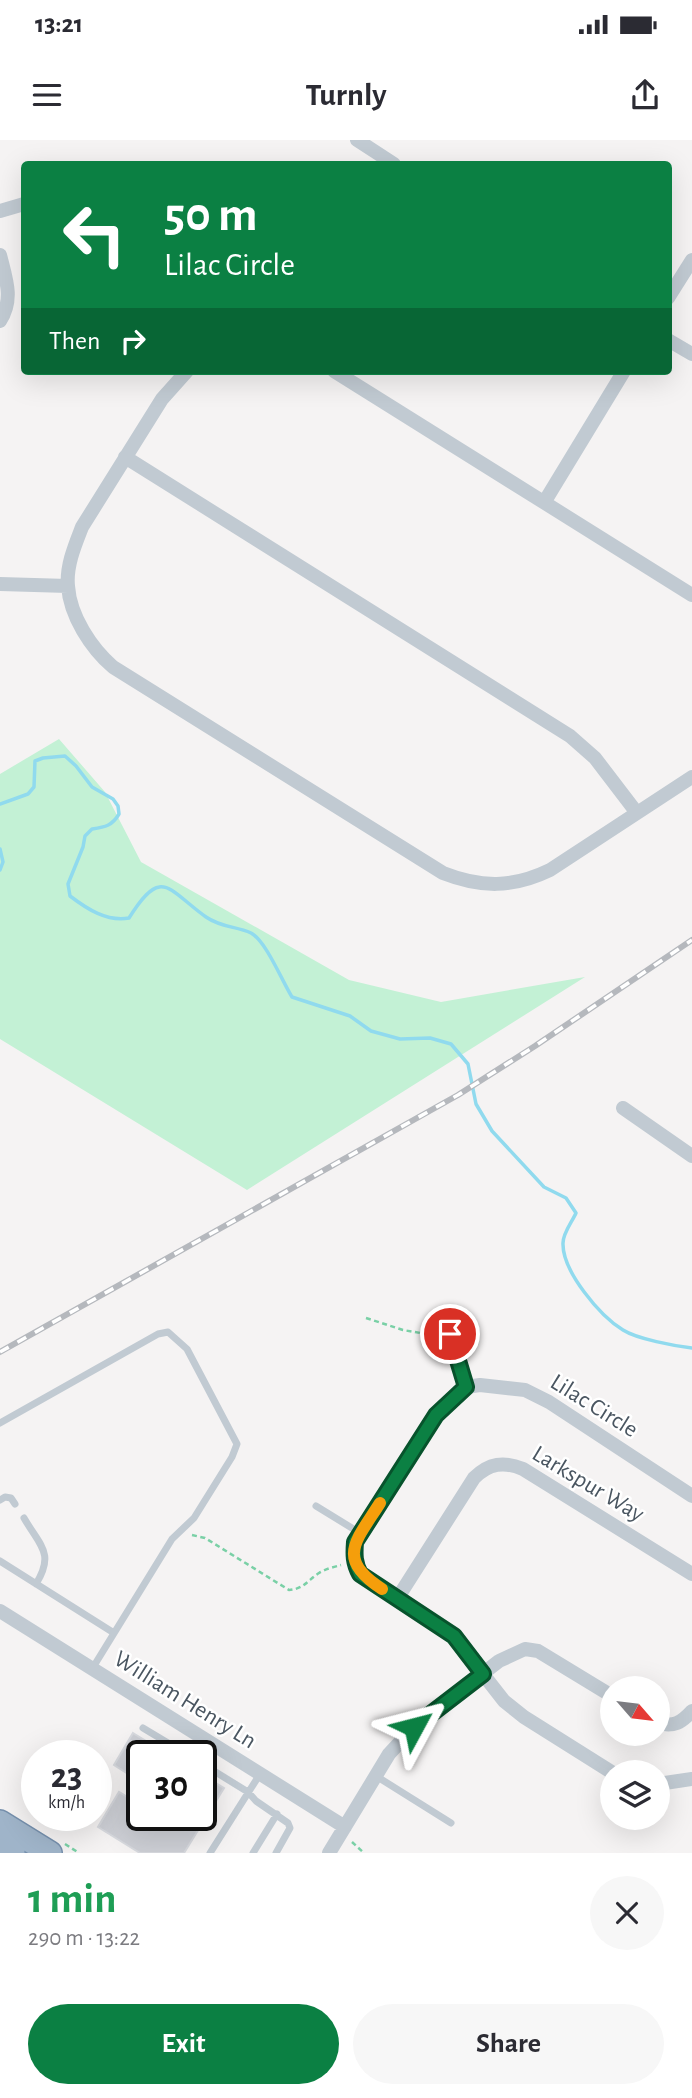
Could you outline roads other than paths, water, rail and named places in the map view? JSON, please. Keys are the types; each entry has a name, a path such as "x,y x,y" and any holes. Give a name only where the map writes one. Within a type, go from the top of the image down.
{"highway":[{"path":"0,1822 50,1853"},
{"path":"0,1845 13,1853"}],"street":[{"path":"356,140 389,161"},
{"path":"0,211 21,205"},
{"path":"0,254 9,290 6,311 0,321"},
{"path":"672,292 692,260"},
{"path":"672,342 692,354"},
{"path":"183,375 162,399 125,457 82,527 74,548 68,586 74,611 100,656 113,667 443,873 465,882 506,884 529,880 550,870 692,777"},
{"path":"340,375 692,594"},
{"path":"545,501 622,375"},
{"path":"125,457 570,736 595,758 636,813"},
{"path":"0,584 68,586"},
{"path":"622,1108 692,1156"},
{"path":"451,1336 466,1387 436,1415 355,1542 355,1561 360,1574 454,1636 504,1702 600,1765"},
{"name":"Lilac Circle","path":"466,1387 481,1385 525,1390 549,1402 692,1496"},
{"name":"Larkspur Way","path":"397,1599 474,1478 492,1465 503,1464 523,1469 692,1574"},
{"name":"William Henry Ln","path":"0,1611 260,1774 342,1831"},
{"path":"329,1853 389,1754 414,1727 499,1661 525,1649 538,1651 600,1689"},
{"path":"670,1726 680,1723 692,1711"},
{"path":"670,1782 692,1779"}],"lane":[{"path":"0,1423 158,1334 168,1332 187,1349 237,1444 232,1457 194,1518 172,1539 92,1669"},
{"path":"0,1500 11,1498 15,1504"},
{"path":"316,1506 361,1534"},
{"path":"24,1518 47,1560 36,1584"},
{"path":"0,1561 114,1633"},
{"path":"144,1728 164,1740"},
{"path":"217,1773 248,1792 288,1823 290,1828 276,1853"},
{"path":"209,1853 260,1774"},
{"path":"376,1776 451,1823"},
{"path":"253,1853 277,1814"}],"waterway":[{"path":"0,804 28,794 34,787 35,761 65,756 92,787 113,799 119,814 111,823 92,829 85,836 68,884 70,896 98,913 121,919 129,918 140,902 158,887 174,891 212,921 257,937 292,997 350,1016 371,1031 400,1039 430,1038 451,1044 468,1064 476,1104 492,1131 544,1187 566,1198 576,1213 563,1239 564,1254 584,1292 623,1330 656,1342 692,1348"},
{"path":"0,849 3,862 0,870"}],"railway":[{"path":"0,1352 458,1095 692,940"}]}
